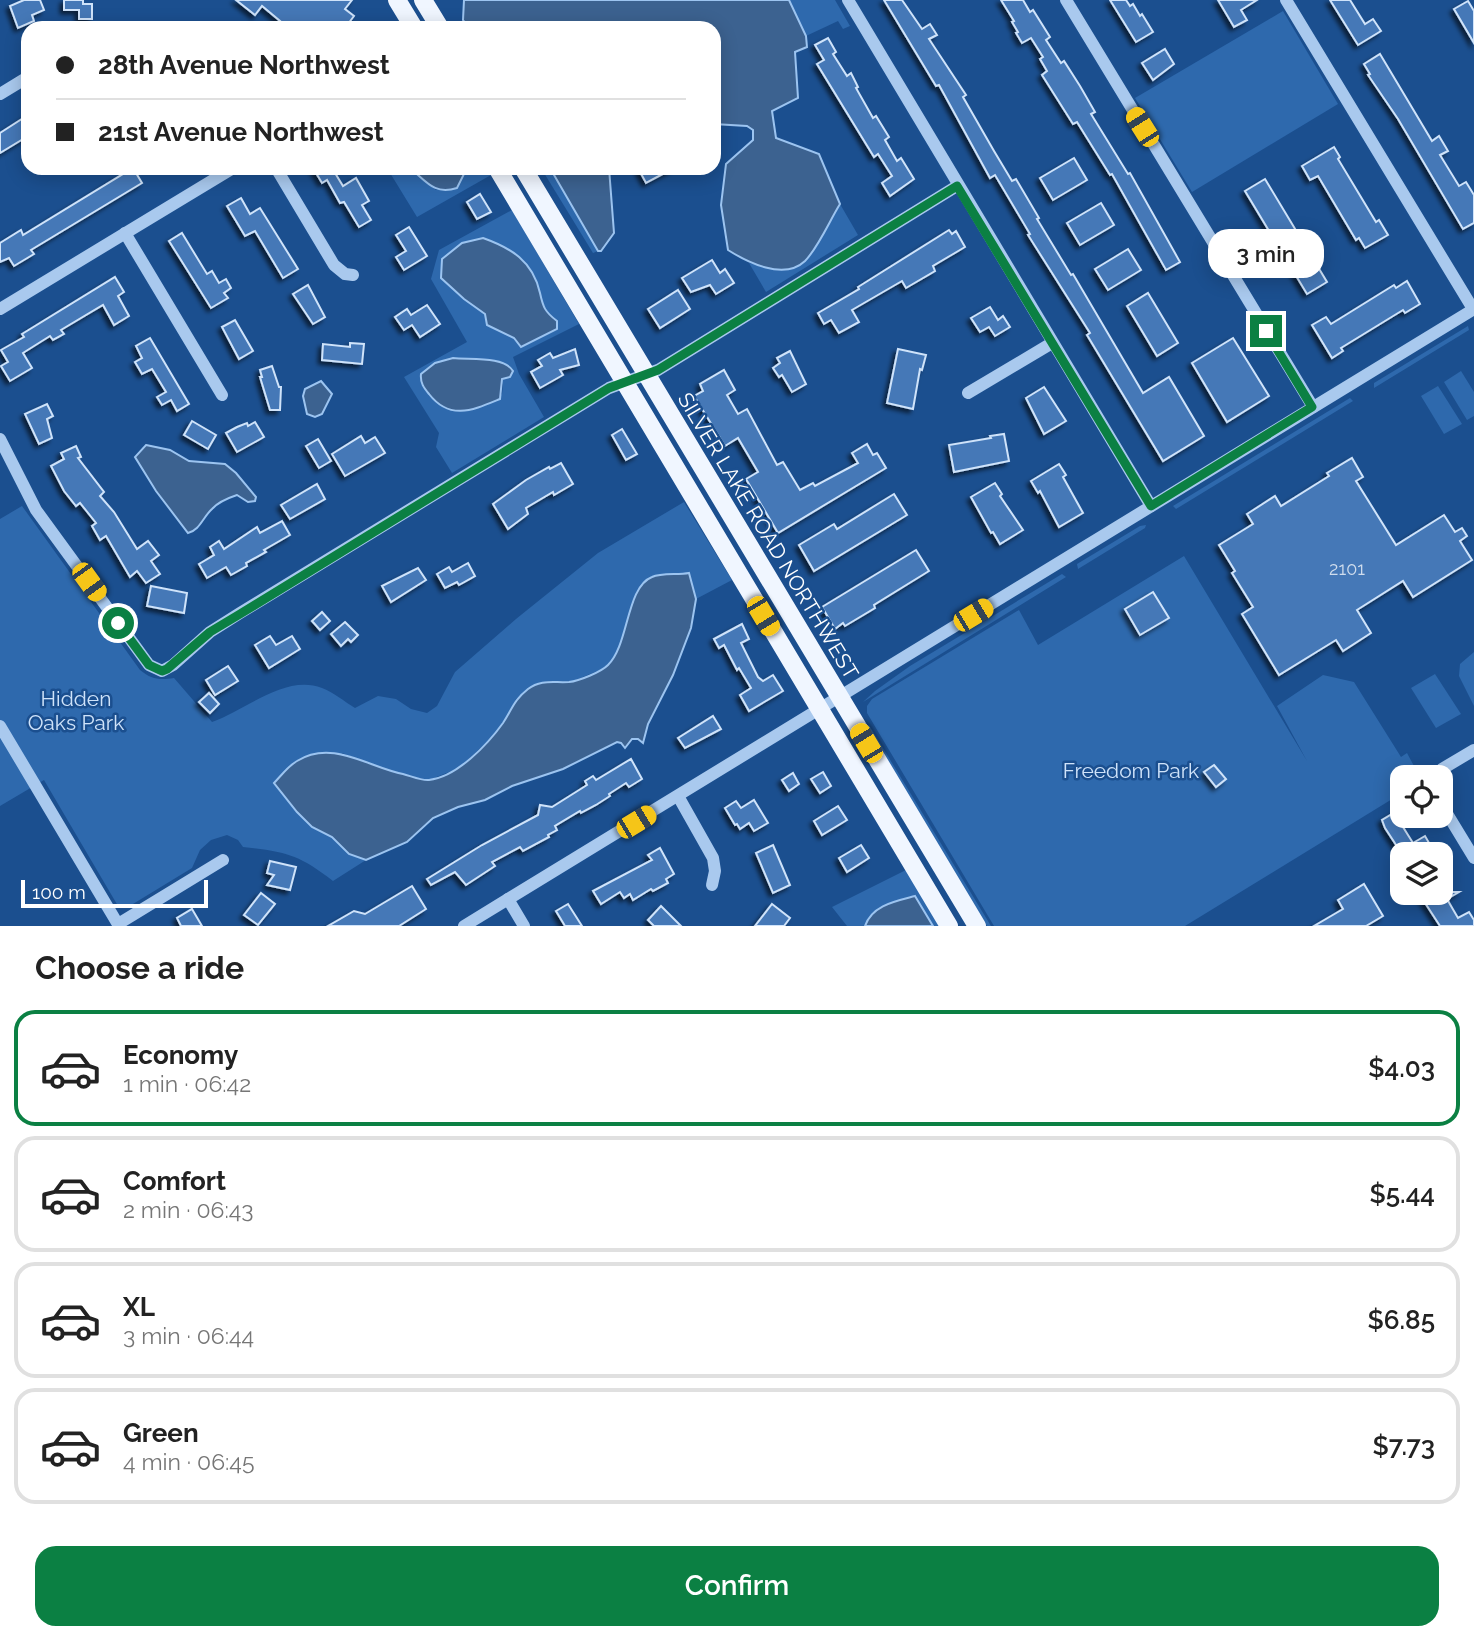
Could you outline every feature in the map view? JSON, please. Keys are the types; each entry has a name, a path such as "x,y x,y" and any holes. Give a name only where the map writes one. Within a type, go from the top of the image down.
{"main road":[{"path":"397,0 410,21"},
{"path":"423,0 436,21"},
{"path":"501,175 950,926"},
{"name":"SILVER LAKE ROAD NORTHWEST","path":"527,175 976,926"}],"street":[{"path":"848,0 1151,506"},
{"path":"1066,0 1312,407"},
{"path":"464,926 1474,309 1286,0"},
{"path":"0,94 21,81"},
{"path":"0,309 221,175"},
{"path":"280,175 334,265 345,274 353,275"},
{"path":"0,439 36,510 149,665 162,671 173,665 210,632 609,388 675,359 957,186"},
{"path":"125,233 222,395"},
{"path":"968,393 1052,343"},
{"path":"0,726 118,925 223,860"},
{"path":"1449,765 1474,750"},
{"path":"678,796 713,858 715,871 712,885"},
{"path":"1453,823 1474,858"},
{"path":"508,900 524,926"}],"green space":[{"path":"789,0 835,0 850,26 843,29 838,21 806,36"},
{"path":"1283,11 1338,104 1192,192 1135,98"},
{"path":"391,175 418,175 436,190 460,175 491,175 417,217"},
{"path":"545,175 554,175 598,251 593,253"},
{"path":"840,204 858,235 766,292 749,263 774,268 804,261"},
{"path":"512,210 579,324 513,357 519,374 544,417 452,473 436,447 439,433 404,377 467,342 431,279 439,250","holes":["529,269 543,304 557,321 537,339 521,347 514,338 487,325 486,314 479,308","453,358 480,359 495,363 503,385 502,394 469,411 453,410 435,401"]},
{"path":"1468,326 1469,330 1374,388 1374,383"},
{"path":"1461,371 1474,392 1474,416 1467,420 1444,382"},
{"path":"1438,386 1462,424 1444,434 1421,396"},
{"path":"1350,398 1353,401 1176,509 1173,506"},
{"name":"Hidden Oaks Park","path":"684,502 732,580 696,599 688,574 651,577 637,591 625,633 607,667 571,682 547,681 516,699 490,739 459,768 429,780 399,774 342,753 312,827 332,837 349,854 366,860 333,881 291,856 243,847 238,840 227,835 211,840 200,850 192,868 128,907 118,906 44,780 0,806 0,519 22,506 140,670 156,679 174,678 212,722 280,689 308,685 322,688 355,708 378,696 396,699 411,709 427,713 437,706 455,672 516,619 598,553"},
{"path":"1146,525 1145,528 1078,569 1077,564"},
{"name":"Freedom Park","path":"1184,556 1307,761 1277,706 1323,675 1354,682 1401,757 1407,753 1413,765 1390,765 1390,800 1185,926 994,926 867,713 867,706 872,699 1019,610 1038,645"},
{"path":"1062,574 1066,577 863,702 910,666"},
{"path":"1474,652 1474,706 1459,676 1460,664"},
{"path":"1435,674 1461,714 1436,728 1411,688"},
{"path":"869,725 991,926 987,926 867,726"},
{"path":"906,870 939,926 933,926 915,896 879,909 868,919 865,926 847,926 832,907"}],"shaded area":[{"path":"464,0 789,0 806,36 807,47 795,52 798,98 772,111 776,138 819,154 840,204 810,255 796,267 766,268 728,250 721,205 726,164 753,140 753,130 747,126 721,124 721,21 463,20"},
{"path":"418,175 464,175 457,188 442,190 431,186"},
{"path":"554,175 610,175 614,233 601,251 598,251"},
{"path":"483,238 503,246 526,264 537,282 545,309 557,321 557,329 521,347 514,338 487,325 485,314 441,278 442,259 462,243"},
{"path":"453,358 495,361 509,366 513,371 510,377 502,379 500,399 462,411 445,408 437,402 424,387 421,374 435,363"},
{"path":"321,381 332,394 322,414 315,417 307,414 303,396 305,389"},
{"path":"146,445 170,450 189,461 225,464 256,497 255,501 248,502 237,495 220,502 188,533 156,491 135,457"},
{"path":"689,573 696,599 691,628 673,675 648,724 643,743 632,739 625,748 617,742 563,769 512,786 485,800 458,807 433,818 407,842 366,860 349,854 332,837 312,827 274,783 297,761 323,753 350,757 423,780 440,778 450,773 471,758 489,740 516,701 528,689 543,683 578,680 608,665 620,644 637,592 644,583 656,576"},
{"path":"915,896 933,926 865,926 868,919 879,909"}],"building":[{"path":"24,0 40,0 44,10 32,15 34,21 21,21 21,27 18,28 10,6"},
{"path":"64,0 83,0 83,4 92,4 92,19 79,19 79,10 64,10"},
{"path":"236,0 352,0 345,9 354,16 350,21 280,21 262,6 255,15"},
{"path":"884,0 902,0 922,29 930,24 937,35 929,39 966,95 963,97 994,151 1012,181 1016,179 1039,218 1037,219 1071,275 1073,274 1143,393 1169,377 1204,436 1163,461 995,175 990,178 939,85 936,86"},
{"path":"1001,0 1023,0 1030,12 1033,10 1050,37 1046,40 1080,86 1095,112 1091,114 1128,174 1130,173 1180,262 1166,270 1112,174 1110,175 1077,122 1073,124 1042,75 1047,71 1040,59 1043,57 1031,38 1022,43 1012,22 1014,21"},
{"path":"1110,0 1126,0 1130,6 1133,4 1153,32 1136,42"},
{"path":"1218,0 1257,0 1241,10 1247,20 1234,27"},
{"path":"1330,0 1350,0 1365,24 1373,19 1381,31 1358,45"},
{"path":"1468,1 1474,11 1474,43 1454,9"},
{"path":"828,38 836,52 833,54 847,76 851,73 873,118 876,116 889,137 885,140 897,161 901,158 914,179 890,196 882,183 892,176 878,154 874,157 817,64 824,60 815,45"},
{"path":"1165,49 1174,64 1153,80 1142,63"},
{"path":"1380,54 1432,141 1439,136 1448,151 1440,155 1459,186 1466,182 1474,195 1474,223 1463,229 1398,119 1368,75 1370,74 1364,64"},
{"path":"21,120 21,140 0,153 0,133"},
{"path":"1334,147 1340,157 1338,159 1376,222 1379,220 1388,235 1365,248 1359,238 1356,240 1318,176 1310,180 1302,166"},
{"path":"1074,158 1087,180 1053,200 1040,178"},
{"path":"122,175 137,175 142,183 31,250 34,254 14,266 9,258 0,262 0,243 21,230 23,235"},
{"path":"317,175 336,175 343,186 356,178 369,201 362,205 371,220 359,227 344,202 340,203 327,180 322,183"},
{"path":"642,175 661,175 646,183"},
{"path":"1265,179 1327,282 1307,294 1245,191"},
{"path":"480,194 491,212 477,219 467,202"},
{"path":"241,198 250,214 260,208 298,269 283,278 255,231 245,236 227,206"},
{"path":"1101,203 1114,225 1080,245 1067,223"},
{"path":"409,227 427,256 404,270 396,257 406,251 396,235"},
{"path":"949,230 952,234 956,231 965,247 933,266 935,271 906,288 902,281 852,310 859,322 839,333 831,320 824,324 818,313"},
{"path":"182,233 207,274 212,271 219,283 226,279 231,288 224,293 228,298 211,308 169,241"},
{"path":"1128,249 1141,270 1108,290 1095,269"},
{"path":"712,260 720,273 725,269 734,283 716,294 710,285 691,292 682,278"},
{"path":"115,277 124,292 118,296 129,316 114,325 103,305 61,330 64,334 53,340 50,336 23,353 32,368 10,381 1,366 8,362 1,350 24,337 22,334"},
{"path":"1407,281 1420,304 1405,313 1403,310 1341,348 1343,351 1332,358 1312,325 1326,317 1331,324 1394,285 1396,288"},
{"path":"308,285 325,317 313,324 293,294"},
{"path":"678,290 690,309 660,328 648,309"},
{"path":"1148,293 1178,343 1157,356 1127,306"},
{"path":"427,305 440,324 420,337 412,325 404,330 395,317 407,309 411,315"},
{"path":"990,307 998,320 1003,316 1010,327 995,336 989,327 980,332 971,318"},
{"path":"235,320 253,351 239,359 222,327"},
{"path":"150,338 189,404 177,411 171,400 162,405 157,397 166,392 152,369 142,374 135,362 142,358 136,346"},
{"path":"1233,338 1269,396 1227,422 1192,363"},
{"path":"350,343 364,344 362,364 322,360 323,344 350,347"},
{"path":"575,349 579,365 560,370 563,375 540,388 531,372 542,366 538,360 550,353 553,358"},
{"path":"898,349 926,355 922,370 920,369 913,409 887,403"},
{"path":"790,351 806,384 792,392 782,375 779,377 773,368 780,363 777,358"},
{"path":"272,366 281,387 280,410 270,410 260,377 260,370"},
{"path":"724,370 735,390 727,395 738,414 747,409 777,465 783,462 800,490 813,483 815,486 858,463 852,453 867,444 873,455 877,453 886,468 778,533 746,479 758,472 738,438 725,446 694,396 703,391 700,384"},
{"path":"1044,387 1066,421 1044,434 1026,398"},
{"path":"47,404 53,416 47,419 52,438 39,444 25,414"},
{"path":"192,421 216,435 208,449 184,435"},
{"path":"255,422 264,437 237,452 226,433"},
{"path":"622,429 637,454 626,460 612,435"},
{"path":"1004,434 1009,461 954,472 949,445"},
{"path":"361,436 365,443 375,437 385,453 345,476 332,454"},
{"path":"318,439 331,461 319,468 306,446"},
{"path":"76,446 81,457 78,458 104,492 100,496 114,512 137,549 148,541 159,555 151,561 160,574 146,583 137,571 130,577 106,536 100,540 92,526 96,523 80,503 76,506 64,491 51,466 64,459 61,453"},
{"path":"1352,458 1363,477 1356,481 1396,545 1444,515 1455,532 1462,528 1467,536 1460,541 1472,560 1413,597 1403,581 1357,610 1371,633 1343,651 1336,640 1279,675 1242,614 1253,607 1219,545 1253,524 1247,514 1275,496 1281,506"},
{"path":"561,463 573,484 526,508 528,514 508,529 493,504 526,480"},
{"path":"1059,464 1066,475 1063,477 1083,513 1059,527 1040,491 1038,493 1031,481"},
{"path":"995,483 1002,494 1000,496 1023,530 1000,544 971,497"},
{"path":"317,484 325,499 290,519 281,505"},
{"path":"894,494 907,515 814,571 799,545 834,524 837,529"},
{"path":"282,521 290,535 264,550 266,552 231,575 226,567 207,578 199,564 214,555 210,547 219,541 224,549 257,527 260,533"},
{"path":"916,550 929,571 874,605 875,608 835,629 822,607"},
{"path":"468,563 475,576 459,585 457,582 445,588 437,574 449,567 452,572"},
{"path":"418,568 426,580 391,602 382,586"},
{"path":"151,586 187,593 184,613 147,606"},
{"path":"1153,592 1169,618 1140,635 1125,609"},
{"path":"322,612 330,621 320,630 312,621"},
{"path":"345,622 358,635 341,646 331,634"},
{"path":"742,624 749,639 741,643 758,677 763,681 773,675 783,691 749,711 740,695 751,688 739,668 737,670 724,645 719,648 714,639"},
{"path":"270,636 276,645 292,636 300,649 269,668 255,645"},
{"path":"228,666 238,681 215,695 206,680"},
{"path":"209,693 219,704 210,713 199,702"},
{"path":"713,716 721,729 685,748 678,738"},
{"path":"631,759 642,779 629,787 626,783 596,805 555,826 557,830 548,835 549,837 523,851 520,847 492,862 495,866 466,885 455,872 431,885 427,879 538,815 540,805 552,807 587,785 585,781 593,776 596,780"},
{"path":"1214,765 1226,779 1216,787 1204,772"},
{"path":"823,772 831,786 820,793 811,779"},
{"path":"793,773 799,784 789,791 782,780"},
{"path":"754,800 768,823 754,831 749,823 740,829 725,808 736,801 741,808"},
{"path":"838,806 847,820 822,835 814,821"},
{"path":"1390,815 1390,828 1404,828 1412,842 1394,842 1382,820"},
{"path":"1425,836 1428,842 1415,842"},
{"path":"773,845 790,885 773,893 756,853"},
{"path":"861,845 869,858 847,872 839,858"},
{"path":"660,848 674,874 666,879 668,883 633,900 630,894 624,898 620,892 601,904 593,891 652,860 648,855"},
{"path":"270,861 296,867 290,890 267,885 274,875 267,873"},
{"path":"1364,884 1383,916 1366,926 1314,926 1343,909 1338,900"},
{"path":"412,886 426,909 399,926 328,926 354,911 365,914"},
{"path":"261,893 275,904 258,925 244,915"},
{"path":"568,904 582,926 565,926 556,911"},
{"path":"772,904 790,918 784,926 755,926"},
{"path":"1426,905 1450,905 1458,918 1469,912 1474,920 1474,926 1440,926"},
{"path":"661,906 681,926 654,926 648,920"},
{"path":"192,909 202,926 181,926 177,918"}],"route":[{"path":"118,623 149,665 162,671 167,669 210,632 424,500 609,388 658,370 957,186 1151,506 1312,407 1266,331"}]}
